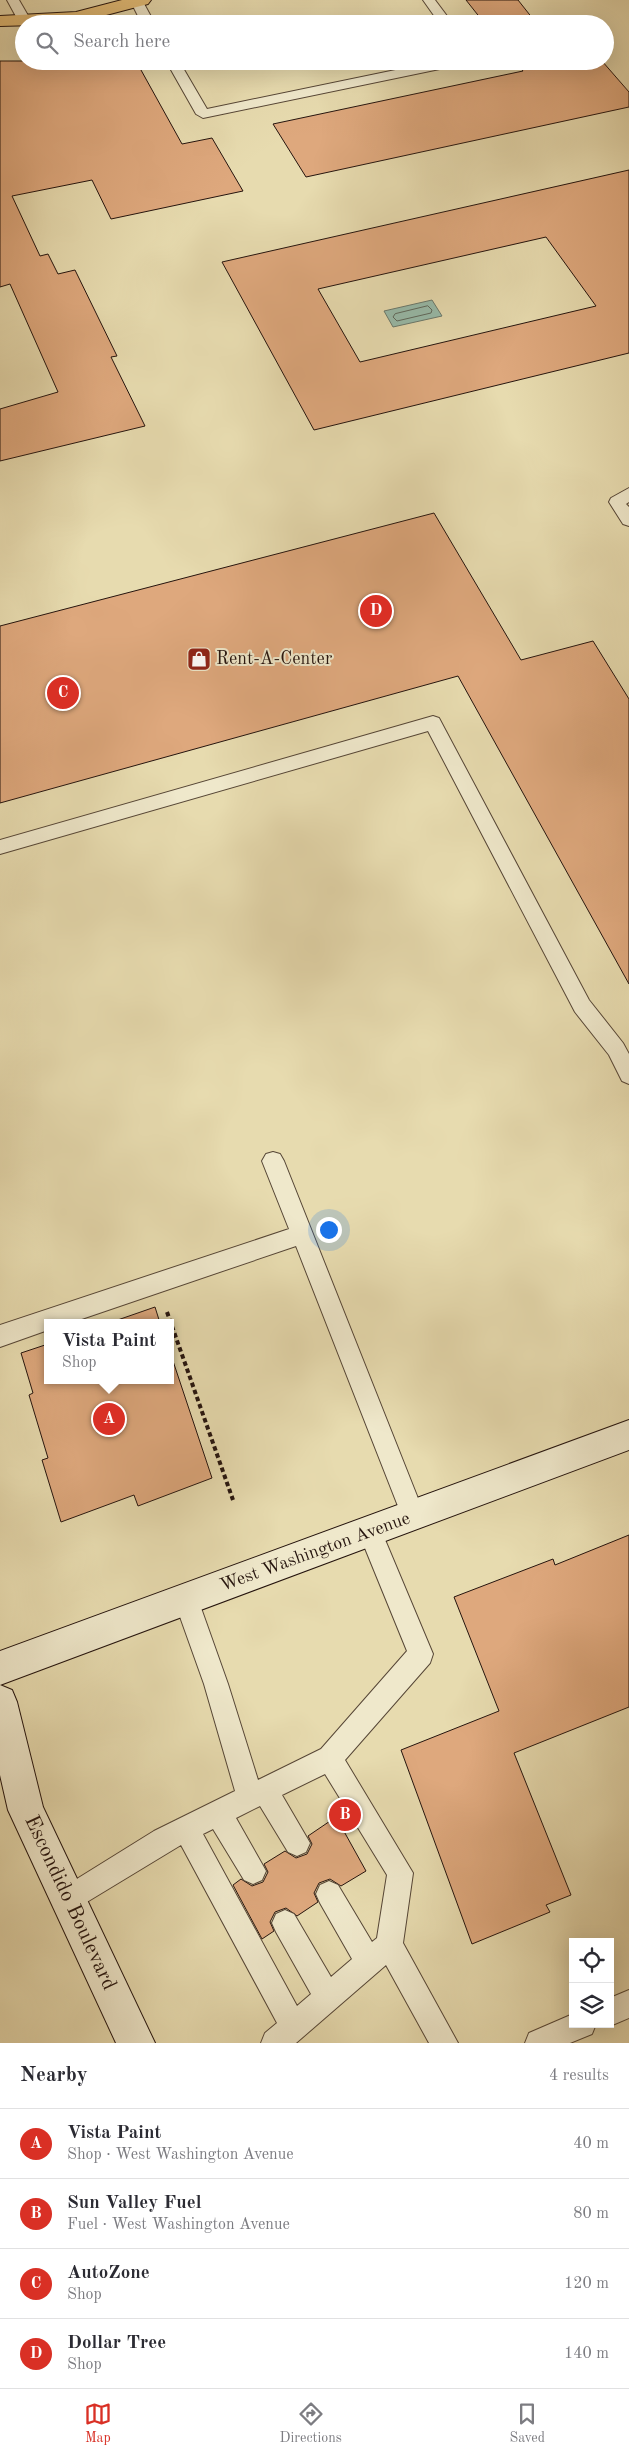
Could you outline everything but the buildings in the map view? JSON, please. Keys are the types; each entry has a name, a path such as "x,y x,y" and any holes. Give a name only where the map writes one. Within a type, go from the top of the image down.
{"main road":[{"path":"82,15 139,1"},
{"path":"0,21 15,24"},
{"path":"0,38 15,30"},
{"name":"West Washington Avenue","path":"0,1668 629,1435"},
{"name":"Escondido Boulevard","path":"0,1702 26,1810 136,2043"}],"lane":[{"path":"13,0 20,15"},
{"path":"429,0 440,15"},
{"path":"139,1 145,15"},
{"path":"177,70 202,114 415,70"},
{"path":"629,494 617,502 629,520"},
{"path":"0,847 432,724 582,1006 616,1049 629,1075"},
{"path":"273,1161 413,1516"},
{"path":"50,1319 303,1234"},
{"path":"0,1336 44,1321"},
{"path":"68,1899 163,1840 330,1758 421,1654 370,1531"},
{"path":"186,1600 258,1794 297,1843"},
{"path":"330,1758 400,1873 389,1945 444,2043"},
{"path":"218,1813 253,1872"},
{"path":"186,1828 285,2035 389,1945"},
{"path":"329,1894 369,1963"},
{"path":"285,1923 328,1998"},
{"path":"614,2010 629,2004"},
{"path":"539,2043 573,2028"}],"path":[{"path":"166,1308 170,1319"},
{"path":"174,1331 233,1500"}],"water":[{"path":"432,300 442,316 393,327 384,311"}],"place":[{"name":"Dollar Tree","path":"376,611"},
{"name":"Rent-A-Center","path":"199,659"},
{"name":"AutoZone","path":"63,693"},
{"name":"Vista Paint","path":"109,1419"},
{"name":"Sun Valley Fuel","path":"345,1815"}]}
